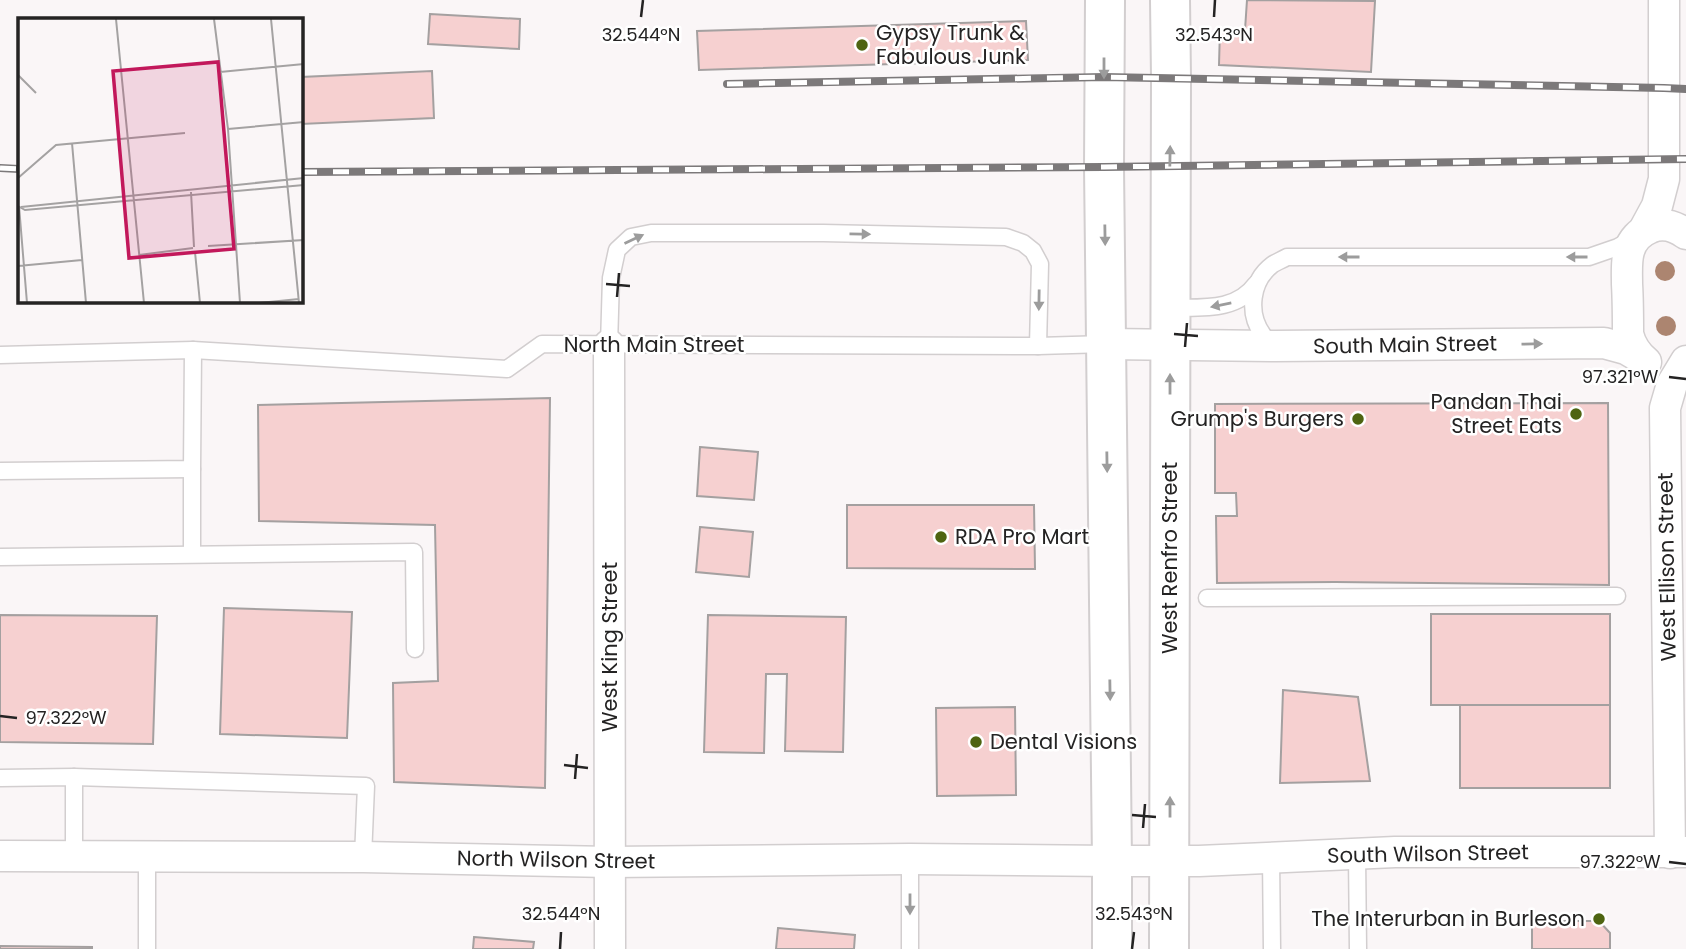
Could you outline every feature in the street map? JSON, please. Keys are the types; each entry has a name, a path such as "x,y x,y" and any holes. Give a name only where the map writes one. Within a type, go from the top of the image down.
{"main road":[{"path":"1105,0 1104,167 1112,949"},
{"name":"West Renfro Street","path":"1169,949 1170,0"}],"street":[{"path":"1642,232 1657,206 1664,169 1664,0"},
{"path":"1664,169 1686,232"},
{"path":"1665,408 1657,386 1631,345 1628,334 1627,262 1634,239 1642,232 1655,226 1668,225 1686,232"},
{"name":"South Main Street","path":"1106,344 1170,326 1275,346 1604,343 1626,349 1655,366 1667,367 1686,360"},
{"name":"West King Street","path":"609,345 610,949"},
{"path":"1665,408 1672,384 1686,360"},
{"name":"West Ellison Street","path":"1665,408 1676,607 1678,852"},
{"name":"South Wilson Street","path":"1112,861 1395,852 1678,852"},
{"name":"North Wilson Street","path":"0,856 363,857 610,862 910,859 1112,861"}],"lane":[{"path":"1170,326 1237,301 1251,291 1272,265 1287,257 1589,257 1618,247 1642,232"},
{"path":"609,345 611,278 617,250 631,237 650,233 690,233 1006,237 1023,243 1033,251 1040,264 1038,346"},
{"path":"1262,276 1255,290 1253,306 1256,322 1275,346"},
{"name":"North Main Street","path":"0,355 193,350 507,369 542,344 1106,344"},
{"path":"192,554 193,350"},
{"path":"0,471 192,469"},
{"path":"0,557 414,552 415,649"},
{"path":"1207,598 1617,596"},
{"path":"0,778 74,777 366,786 363,857"},
{"path":"74,777 74,856"},
{"path":"1357,854 1358,949"},
{"path":"147,856 147,949"},
{"path":"1271,857 1272,949"},
{"path":"910,859 910,949"}],"building":[{"path":"1247,0 1375,1 1371,72 1219,65 1220,29 1245,30"},
{"path":"430,14 520,19 519,49 428,44"},
{"name":"Gypsy Trunk & Fabulous Junk","path":"1026,21 1028,60 699,70 697,31"},
{"path":"432,71 434,118 303,124 303,77"},
{"path":"550,398 545,788 394,782 393,683 438,681 435,525 259,521 258,405"},
{"path":"1608,403 1609,585 1217,583 1216,516 1237,516 1236,493 1215,493 1215,404"},
{"path":"700,447 758,452 754,500 697,496"},
{"name":"RDA Pro Mart","path":"847,505 1034,505 1035,569 847,568"},
{"path":"700,527 753,532 749,577 696,572"},
{"path":"224,608 352,612 347,738 220,734"},
{"path":"1431,614 1610,614 1610,705 1431,705"},
{"path":"0,615 157,616 153,744 0,742"},
{"path":"708,615 846,617 843,752 785,751 787,674 766,674 764,753 704,752"},
{"path":"1283,690 1358,697 1370,781 1280,783"},
{"path":"1460,705 1610,705 1610,788 1460,788"},
{"name":"Dental Visions","path":"1015,707 1016,795 937,796 936,708"},
{"path":"1532,921 1599,921 1610,933 1610,949 1532,949"},
{"path":"778,928 855,935 854,949 776,949"},
{"path":"474,937 534,942 533,949 473,949"},
{"path":"0,946 92,947 92,949 0,949"}],"railway":[{"path":"727,84 1104,77 1686,89"},
{"path":"303,172 1104,167 1686,159"},
{"path":"0,168 18,169"}],"place":[{"name":"Gypsy Trunk & Fabulous Junk","path":"862,45"},
{"name":"Pandan Thai Street Eats","path":"1576,414"},
{"name":"Grump's Burgers","path":"1358,419"},
{"name":"RDA Pro Mart","path":"941,537"},
{"name":"Dental Visions","path":"976,742"},
{"name":"The Interurban in Burleson","path":"1599,919"}]}
